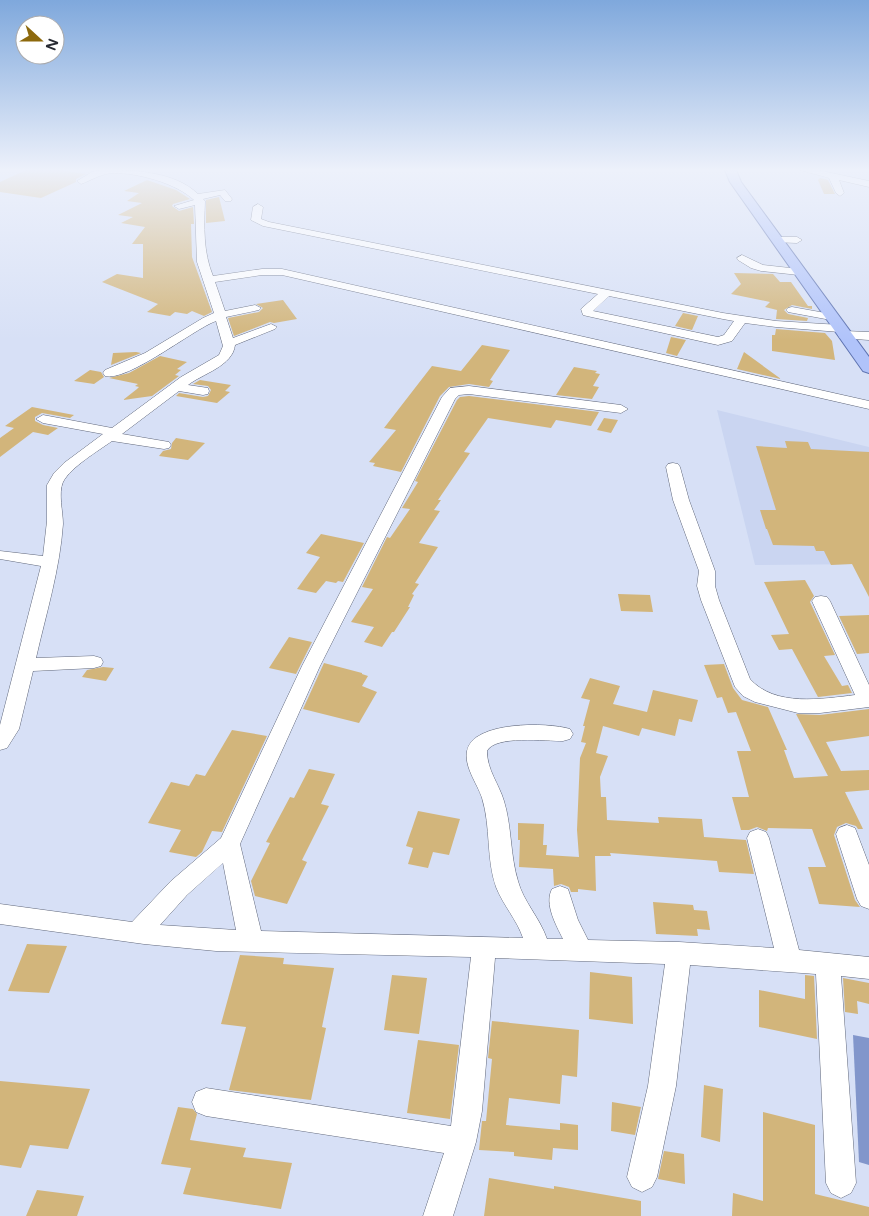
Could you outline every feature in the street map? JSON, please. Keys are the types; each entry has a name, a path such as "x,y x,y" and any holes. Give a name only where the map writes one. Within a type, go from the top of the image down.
{"main road":[{"path":"768,227 831,317 869,367"}],"street":[{"path":"3,734 24,666 50,562 55,521 54,485 59,476 69,466 176,387 223,358 228,352 228,344 220,315 202,262 199,227"},
{"path":"280,227 742,319 869,336"},
{"path":"777,240 797,240"},
{"path":"742,258 753,265 799,272"},
{"path":"208,280 262,272 282,272 869,405"},
{"path":"606,293 587,309 587,313 718,341 728,338 742,319"},
{"path":"109,373 148,356 207,320 220,315 255,308"},
{"path":"792,310 831,317"},
{"path":"228,344 271,327"},
{"path":"138,932 179,888 229,844 307,675 395,499 449,397 464,385 550,401 621,409"},
{"path":"176,387 204,391"},
{"path":"550,401 561,396 566,390"},
{"path":"43,418 164,445"},
{"path":"673,467 681,500 706,571 706,586 710,600 742,682 750,691 762,697 798,706 820,706 868,700 821,601"},
{"path":"4,555 50,562"},
{"path":"24,666 94,662"},
{"path":"539,949 531,927 506,883 499,820 476,755 478,745 486,738 504,734 563,734"},
{"path":"847,834 869,899"},
{"path":"758,838 789,960"},
{"path":"229,844 251,942"},
{"path":"560,896 566,921 581,950"},
{"path":"0,914 138,932 251,942 288,941 679,953 828,963 869,968"},
{"path":"438,1216 462,1142 468,1111 474,1069 484,948"},
{"path":"642,1177 662,1086 679,953"},
{"path":"828,963 841,1183"},
{"path":"206,1102 462,1142"}],"shaded area":[{"path":"717,410 869,447 869,564 755,565"}],"water":[{"path":"853,1035 869,1038 869,1165 859,1162"}],"building":[{"path":"143,227 191,227 192,257 212,312 204,316 192,311 187,314 175,312 170,316 147,312 158,304 102,282 117,274 143,278 143,244 132,244 145,227"},
{"path":"734,273 773,274 780,282 791,282 808,306 812,306 812,309 792,305 784,310 788,314 808,318 807,321 776,319 777,310 765,307 770,302 731,294 741,284"},
{"path":"283,300 297,319 270,322 234,336 228,318 259,312 263,308 256,304"},
{"path":"683,313 698,316 692,330 675,326"},
{"path":"776,329 825,333 832,341 835,360 772,351 772,335 775,335"},
{"path":"671,337 686,340 677,356 666,353"},
{"path":"482,345 510,350 490,380 493,381 489,387 469,384 449,387 440,396 401,472 373,466 375,463 369,462 396,430 384,428 432,366 461,371"},
{"path":"744,352 781,379 737,369"},
{"path":"113,353 141,353 111,365"},
{"path":"160,356 187,362 177,369 181,370 175,375 179,376 152,396 123,400 139,387 135,386 138,384 109,378 129,373"},
{"path":"574,367 597,371 595,373 600,374 593,386 599,387 592,399 556,395"},
{"path":"90,370 101,372 104,377 94,384 74,381"},
{"path":"200,380 231,385 225,391 230,392 217,403 176,396 179,393 203,397 208,396 211,390 208,386 193,384"},
{"path":"469,396 599,412 591,426 556,420 551,428 488,418 464,452 470,453 438,500 441,500 434,510 440,511 419,543 438,547 415,583 419,584 412,594 414,595 408,607 410,607 382,647 364,642 374,627 351,622 373,589 362,587 387,537 390,538 410,509 402,508 418,482 415,481 457,400 460,397"},
{"path":"32,407 74,415 70,418 42,413 35,417 35,421 58,428 48,435 33,432 0,457 0,438 14,428 5,426"},
{"path":"604,418 618,420 611,433 597,430"},
{"path":"176,438 205,443 188,460 159,456 163,451 171,449 172,443"},
{"path":"785,441 808,442 811,449 869,452 869,597 852,564 831,565 824,551 816,551 814,546 773,545 760,510 776,510 756,446 787,448"},
{"path":"321,534 364,543 343,582 326,581 316,593 297,589 320,557 306,553"},
{"path":"805,580 814,596 810,602 835,655 824,656 842,686 848,685 852,693 818,697 792,649 779,650 771,635 789,634 764,582"},
{"path":"618,594 650,595 653,612 621,611"},
{"path":"869,615 869,653 857,654 839,616"},
{"path":"289,637 312,642 296,674 269,668"},
{"path":"324,663 368,676 362,686 377,692 359,723 303,709"},
{"path":"724,664 733,688 742,700 768,707 787,750 784,750 794,778 828,776 796,714 820,715 869,709 869,736 826,742 841,771 869,770 869,790 845,792 863,829 858,829 856,826 846,823 837,827 834,835 855,900 860,907 819,904 808,867 826,867 812,829 768,828 767,831 757,827 741,830 732,797 749,797 737,751 751,751 736,712 728,713 722,697 717,698 704,665"},
{"path":"103,667 114,668 106,681 82,677 87,670"},
{"path":"590,678 620,686 613,704 647,712 653,690 698,700 692,722 679,719 675,736 642,728 639,736 603,726 596,753 608,756 600,777 601,797 606,797 607,820 659,823 658,817 702,819 704,837 746,840 754,874 719,872 717,861 610,853 611,856 595,856 596,891 578,889 578,892 571,892 569,887 561,884 554,886 553,869 519,867 520,840 518,840 518,823 544,824 543,845 547,845 546,855 579,857 577,830 580,758 586,743 581,742 590,700 581,698"},
{"path":"232,730 267,736 222,832 212,831 202,852 196,857 169,852 181,830 148,823 171,782 189,786 196,774 205,776"},
{"path":"309,769 335,774 321,804 329,806 302,860 307,862 287,904 255,896 251,881 270,843 266,842 290,797 294,798"},
{"path":"418,811 460,819 449,855 433,852 428,868 408,864 413,848 406,846"},
{"path":"653,902 693,905 694,910 707,911 710,930 697,929 698,936 656,934"},
{"path":"27,944 67,946 49,993 8,991"},
{"path":"240,955 284,958 283,964 334,968 322,1027 326,1028 311,1100 229,1090 246,1027 221,1024"},
{"path":"590,972 632,977 633,1024 589,1019"},
{"path":"392,975 427,978 419,1034 384,1030"},
{"path":"805,975 814,976 817,1039 759,1027 759,990 805,999"},
{"path":"843,978 869,983 869,1004 857,1001 858,1014 845,1012"},
{"path":"492,1021 579,1030 577,1077 562,1075 560,1104 509,1098 506,1125 560,1130 560,1123 578,1125 578,1150 553,1148 552,1160 514,1156 514,1152 479,1150 482,1121 486,1121 492,1059 488,1058"},
{"path":"418,1040 459,1045 450,1119 407,1113"},
{"path":"0,1081 90,1089 68,1149 30,1145 21,1168 0,1165"},
{"path":"704,1085 723,1089 720,1142 701,1137"},
{"path":"612,1102 641,1107 635,1135 611,1131"},
{"path":"178,1107 193,1109 197,1114 190,1140 246,1148 243,1157 292,1163 281,1209 183,1194 191,1168 161,1164"},
{"path":"763,1112 815,1125 815,1194 869,1207 869,1216 732,1216 733,1193 763,1201"},
{"path":"664,1151 684,1154 685,1184 658,1179"},
{"path":"489,1178 554,1189 554,1186 641,1201 641,1216 484,1216"},
{"path":"37,1190 84,1196 77,1216 26,1216"}]}
